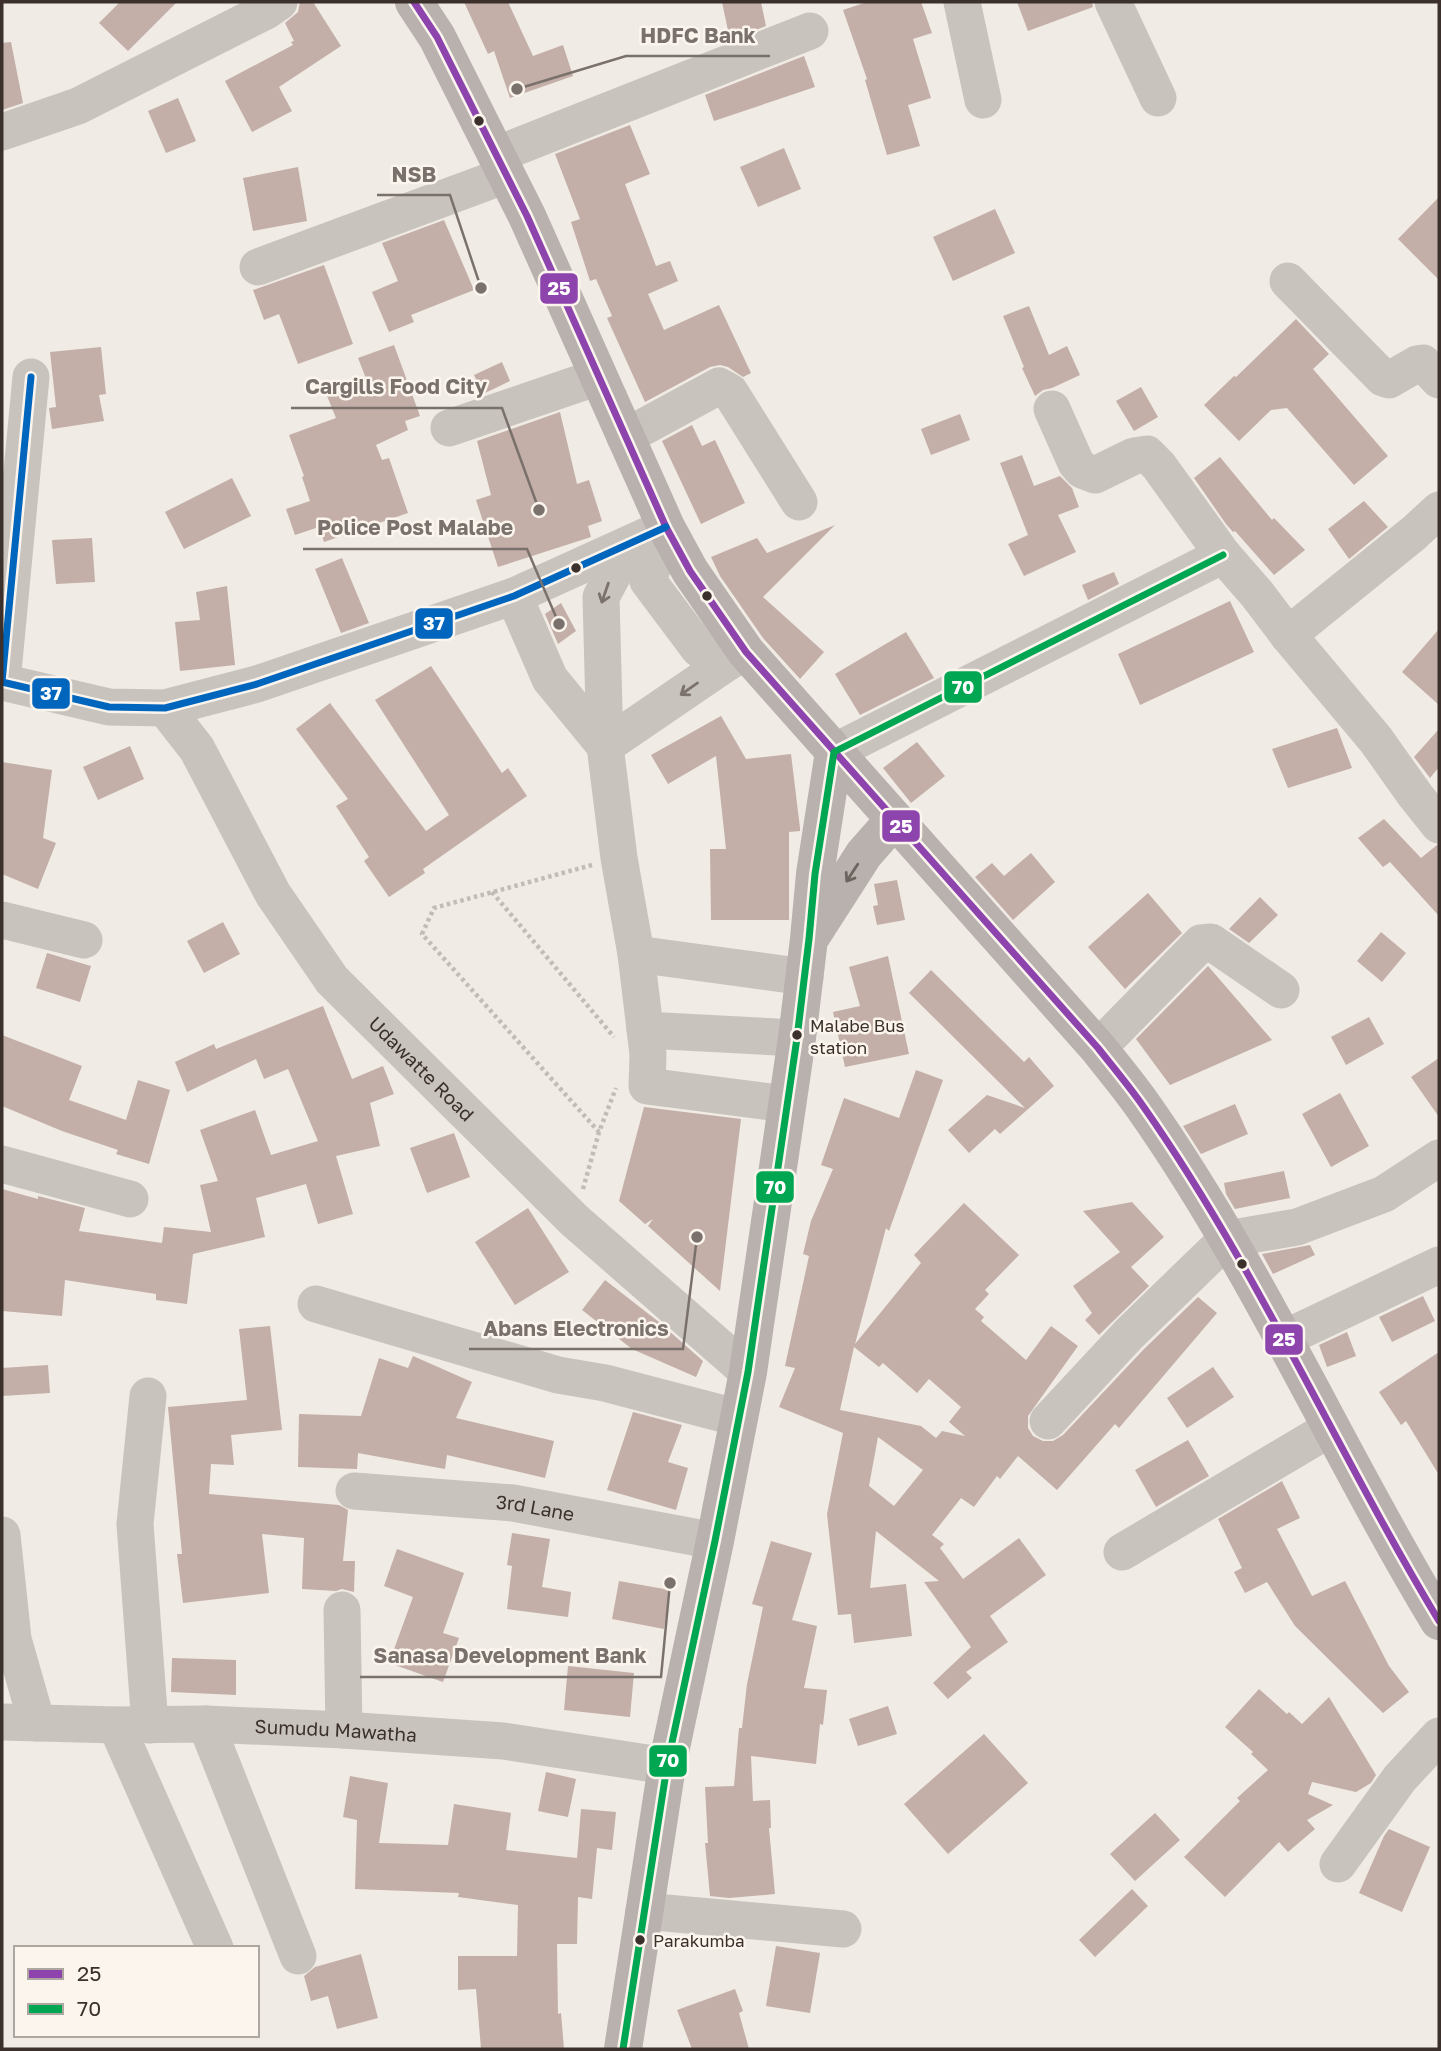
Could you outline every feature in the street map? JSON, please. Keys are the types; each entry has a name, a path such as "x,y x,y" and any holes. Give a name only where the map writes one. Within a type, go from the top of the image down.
{"main road":[{"path":"414,2 437,37 527,216 625,437 654,532 690,570 737,657 834,752 1098,1048 1143,1105 1227,1239 1439,1621"},
{"path":"623,2049 667,1766 748,1372 797,1038 815,874 834,752"},
{"path":"809,939 864,854 894,821"}],"street":[{"path":"2,132 78,106 255,17 279,2"},
{"path":"962,2 983,100"},
{"path":"1113,2 1158,98"},
{"path":"258,267 810,32"},
{"path":"1288,281 1383,377 1389,380 1423,363 1439,380"},
{"path":"30,377 2,682 109,707 165,708 257,684 514,596 654,532"},
{"path":"449,428 598,377"},
{"path":"625,437 719,387 730,392 799,502"},
{"path":"1052,409 1076,463 1082,470 1095,475 1134,456 1147,454 1159,466 1223,555 1376,740 1439,825"},
{"path":"1288,635 1427,522"},
{"path":"654,532 623,556 601,597 605,747 619,858 636,954 632,1036 647,1086 787,1104"},
{"path":"834,752 1223,555"},
{"path":"514,596 550,679 605,747"},
{"path":"605,747 737,657"},
{"name":"Udawatte Road","path":"165,708 197,749 273,894 332,980 574,1220 748,1372"},
{"path":"2,920 85,940"},
{"path":"1098,1048 1201,943 1211,942 1281,990"},
{"path":"636,954 805,977"},
{"path":"632,1036 797,1038"},
{"path":"1048,1421 1129,1334 1227,1239 1297,1227 1384,1194 1439,1158"},
{"path":"2,1164 130,1199"},
{"path":"1283,1339 1439,1265"},
{"path":"316,1304 558,1375 605,1383 739,1418"},
{"path":"148,1395 135,1524 133,1725 214,1946"},
{"path":"1122,1552 1331,1428"},
{"name":"3rd Lane","path":"355,1491 513,1503 715,1541"},
{"path":"2,1535 13,1639 37,1723"},
{"path":"342,1609 344,1730"},
{"name":"Sumudu Mawatha","path":"2,1722 206,1724 344,1730 503,1741 667,1766"},
{"path":"206,1724 298,1956"},
{"path":"1338,1864 1400,1778 1439,1736"},
{"path":"644,1911 843,1929"}],"path":[{"path":"599,1132 422,934 434,908 619,858"},
{"path":"492,892 632,1036"},
{"path":"574,1220 599,1132 616,1087"}],"building":[{"path":"120,2 177,2 128,51 99,23"},
{"path":"300,2 313,2 341,46 279,87 292,111 252,132 225,81 293,45 291,42 294,41 285,23 298,12"},
{"path":"464,2 508,2 533,56 563,45 573,76 510,98 494,51 488,54"},
{"path":"722,2 761,2 766,26 730,40"},
{"path":"867,2 921,2 932,33 913,39 931,98 908,105 920,146 887,155 865,80 867,79 843,10"},
{"path":"1017,2 1092,2 1093,7 1028,31"},
{"path":"11,42 23,103 2,110 2,43"},
{"path":"804,56 815,87 714,121 705,95"},
{"path":"178,98 196,141 166,153 148,111"},
{"path":"630,125 650,174 625,184 656,266 670,261 678,281 648,294 664,330 719,305 751,373 743,377 728,367 710,367 645,402 607,318 612,316 596,279 590,281 571,222 580,219 555,154"},
{"path":"784,148 801,189 758,207 740,167"},
{"path":"298,167 307,221 253,231 243,178"},
{"path":"1439,197 1439,280 1398,239"},
{"path":"995,209 1015,253 953,281 933,237"},
{"path":"444,220 474,290 411,315 414,322 389,332 372,292 398,281 382,243"},
{"path":"324,265 353,344 298,364 279,314 264,320 253,290"},
{"path":"1029,306 1049,355 1067,346 1080,375 1035,396 1003,316"},
{"path":"1296,319 1329,354 1313,369 1388,456 1354,485 1287,408 1271,410 1239,441 1204,405"},
{"path":"394,345 420,416 405,421 408,430 376,445 382,460 389,458 408,513 324,542 319,527 295,535 286,509 310,501 289,435 336,418 327,396 367,381 358,358"},
{"path":"101,347 106,394 99,395 104,421 52,429 49,408 56,407 50,352"},
{"path":"502,362 510,381 483,394 474,375"},
{"path":"1141,387 1158,417 1134,431 1116,401"},
{"path":"560,412 577,484 589,480 602,521 588,526 591,537 498,567 476,500 491,495 477,441"},
{"path":"960,414 970,440 931,455 921,429"},
{"path":"692,425 702,446 715,440 745,503 701,524 662,441"},
{"path":"1022,455 1034,486 1060,476 1072,488 1079,507 1058,515 1076,552 1024,576 1008,544 1028,535 1000,463"},
{"path":"1220,457 1272,520 1274,518 1305,550 1274,575 1226,524 1194,478"},
{"path":"232,478 251,516 184,549 165,512"},
{"path":"1364,501 1388,527 1349,559 1328,529"},
{"path":"835,525 763,597 824,652 800,679 763,638 720,576 711,557 757,538 767,553"},
{"path":"92,538 95,582 56,584 52,540"},
{"path":"342,558 369,623 341,633 315,569"},
{"path":"1114,572 1119,584 1088,600 1082,585"},
{"path":"227,586 235,665 180,671 175,622 200,620 196,592"},
{"path":"1230,601 1254,652 1140,705 1118,654"},
{"path":"561,603 576,631 558,644 545,614"},
{"path":"1439,629 1439,705 1402,672"},
{"path":"906,632 934,678 860,715 835,674"},
{"path":"431,666 502,773 508,768 527,796 423,869 425,873 389,897 364,861 369,857 336,806 348,799 296,729 330,703 426,831 449,815 375,700"},
{"path":"721,716 746,759 791,754 800,831 789,832 789,920 711,920 710,849 726,849 716,756 668,784 651,755"},
{"path":"1337,728 1352,768 1288,788 1272,749"},
{"path":"1439,729 1439,767 1430,778 1414,757"},
{"path":"917,742 945,776 911,803 883,768"},
{"path":"130,746 144,779 98,800 83,767"},
{"path":"2,762 52,770 43,838 56,843 38,889 2,874"},
{"path":"1384,819 1421,858 1439,846 1439,916 1390,862 1383,867 1358,838"},
{"path":"1031,853 1055,882 1013,920 975,877 992,863 1004,876"},
{"path":"897,880 905,920 877,925 873,906 878,905 874,884"},
{"path":"1148,893 1182,933 1125,989 1088,947"},
{"path":"1260,897 1278,915 1249,943 1229,929"},
{"path":"223,922 240,954 204,973 187,941"},
{"path":"1381,932 1406,953 1382,982 1357,961"},
{"path":"47,953 91,966 80,1002 36,988"},
{"path":"888,956 909,1054 845,1067 833,1012 860,1006 849,967"},
{"path":"1208,966 1272,1040 1170,1085 1136,1039"},
{"path":"931,970 1024,1062 1029,1057 1054,1086 1000,1134 995,1129 969,1153 948,1130 987,1095 1025,1108 909,993"},
{"path":"323,1006 352,1079 383,1066 394,1094 370,1103 380,1146 336,1156 353,1214 318,1224 306,1184 256,1198 265,1237 193,1254 187,1304 156,1300 156,1294 65,1280 62,1316 2,1311 2,1189 85,1208 79,1231 162,1243 164,1227 211,1232 200,1185 218,1181 200,1130 255,1110 271,1155 318,1141 288,1069 264,1079 256,1059 187,1092 175,1062 214,1044 216,1049"},
{"path":"1369,1017 1384,1044 1346,1065 1331,1037"},
{"path":"2,1035 82,1066 69,1100 126,1120 138,1080 170,1090 149,1164 116,1154 118,1150 2,1106"},
{"path":"1439,1058 1439,1117 1411,1077"},
{"path":"916,1070 943,1080 889,1231 886,1228 855,1344 921,1263 914,1255 964,1203 1019,1255 985,1290 989,1294 975,1309 984,1317 981,1321 1026,1360 1051,1326 1078,1346 1028,1416 1028,1428 1033,1436 1043,1441 1053,1441 1063,1435 1144,1349 1198,1297 1217,1313 1119,1428 1115,1424 1057,1490 1018,1456 1000,1479 997,1476 974,1507 961,1498 932,1535 944,1544 940,1548 963,1579 1019,1538 1046,1575 990,1616 1008,1642 966,1672 972,1678 948,1699 933,1683 971,1647 924,1582 939,1581 876,1531 870,1588 906,1584 912,1636 854,1643 851,1614 838,1615 827,1514 843,1433 779,1407 795,1368 785,1366 809,1256 803,1254 811,1221 833,1169 821,1165 844,1098 899,1118","holes":["854,1347 879,1367 883,1363 917,1393 929,1379 961,1407 949,1422 965,1436 942,1431 936,1438 921,1426 840,1410","878,1437 923,1470 894,1506 869,1486"]},
{"path":"1340,1093 1369,1146 1331,1167 1302,1114"},
{"path":"1235,1104 1248,1134 1201,1154 1183,1126"},
{"path":"644,1107 741,1119 720,1291 648,1226 653,1219 645,1224 619,1201"},
{"path":"454,1133 470,1177 427,1193 410,1148"},
{"path":"1284,1171 1290,1198 1235,1209 1226,1194 1224,1183"},
{"path":"1132,1202 1164,1237 1131,1267 1149,1286 1099,1335 1085,1320 1092,1313 1073,1286 1120,1252 1083,1211"},
{"path":"528,1208 569,1272 515,1305 475,1242"},
{"path":"1310,1245 1315,1255 1273,1274 1262,1254"},
{"path":"605,1280 703,1361 696,1377 632,1349 582,1310"},
{"path":"1423,1296 1435,1321 1392,1342 1379,1317"},
{"path":"270,1326 282,1430 231,1435 234,1465 211,1464 209,1494 339,1505 348,1510 343,1561 355,1561 354,1592 342,1589 302,1589 304,1538 262,1534 269,1593 183,1603 177,1554 182,1554 168,1407 247,1400 239,1329"},
{"path":"1347,1332 1356,1356 1327,1367 1319,1345"},
{"path":"1439,1352 1439,1475 1406,1421 1401,1425 1379,1392"},
{"path":"413,1356 472,1382 456,1418 554,1441 545,1478 447,1455 445,1469 358,1453 357,1469 298,1467 299,1414 361,1416 379,1358 408,1368"},
{"path":"48,1365 50,1393 2,1396 2,1368"},
{"path":"1213,1367 1234,1397 1187,1428 1167,1398"},
{"path":"633,1412 682,1425 668,1462 688,1468 676,1510 607,1490"},
{"path":"1188,1440 1209,1476 1156,1507 1135,1470"},
{"path":"1282,1481 1300,1518 1277,1529 1312,1596 1345,1581 1389,1666 1409,1692 1383,1713 1295,1626 1267,1582 1245,1593 1234,1572 1242,1568 1218,1519"},
{"path":"512,1533 550,1539 542,1587 571,1592 568,1617 507,1609 512,1566 507,1565"},
{"path":"771,1541 812,1553 792,1620 817,1626 804,1688 827,1690 823,1725 820,1724 816,1764 751,1756 753,1801 770,1800 769,1828 775,1894 729,1898 710,1896 705,1843 708,1843 705,1787 734,1786 739,1728 742,1728 747,1684 763,1607 752,1604"},
{"path":"397,1549 464,1573 443,1633 459,1638 443,1682 389,1663 413,1597 384,1586"},
{"path":"619,1581 670,1590 664,1629 612,1619"},
{"path":"172,1658 236,1660 236,1695 171,1692"},
{"path":"568,1666 634,1673 630,1717 564,1710"},
{"path":"1259,1689 1302,1724 1329,1697 1376,1775 1371,1783 1356,1792 1312,1782 1308,1794 1333,1805 1307,1820 1315,1829 1288,1852 1279,1842 1225,1897 1184,1857 1240,1801 1237,1798 1268,1770 1251,1754 1253,1752 1225,1727"},
{"path":"888,1706 897,1734 858,1746 849,1719"},
{"path":"984,1734 1028,1783 948,1854 904,1804"},
{"path":"546,1772 576,1779 568,1817 538,1811"},
{"path":"350,1776 388,1783 379,1843 448,1845 454,1804 511,1813 506,1850 577,1858 581,1809 616,1812 612,1850 597,1848 592,1899 578,1897 577,1944 557,1944 558,2014 561,2013 564,2049 481,2049 476,1989 458,1990 458,1956 517,1956 518,1905 458,1897 459,1893 355,1889 357,1820 343,1817"},
{"path":"1155,1813 1180,1840 1135,1881 1110,1854"},
{"path":"1389,1829 1430,1847 1402,1912 1359,1893"},
{"path":"1132,1889 1148,1906 1095,1957 1079,1940"},
{"path":"776,1946 820,1953 810,2013 766,2006"},
{"path":"361,1954 378,2018 337,2029 328,1996 311,2001 304,1976 315,1967"},
{"path":"735,1989 743,2011 739,2013 749,2049 692,2049 677,2010"}],"transit line":[{"name":"25","path":"414,2 437,37 527,216 666,527 690,571 746,652 1098,1048 1143,1106 1223,1231 1439,1621"},
{"name":"37","path":"31,377 2,682 109,707 165,708 257,684 514,596 666,527"},
{"name":"70","path":"623,2049 667,1766 748,1372 797,1038 815,874 834,752 1223,555"}],"place":[{"name":"HDFC Bank","path":"517,89"},
{"name":"NSB","path":"481,288"},
{"name":"Cargills Food City","path":"539,510"},
{"name":"Police Post Malabe","path":"559,624"},
{"name":"Malabe Bus station","path":"797,1035"},
{"name":"Abans Electronics","path":"697,1237"},
{"name":"Sanasa Development Bank","path":"670,1583"},
{"name":"Parakumba","path":"640,1940"}]}
